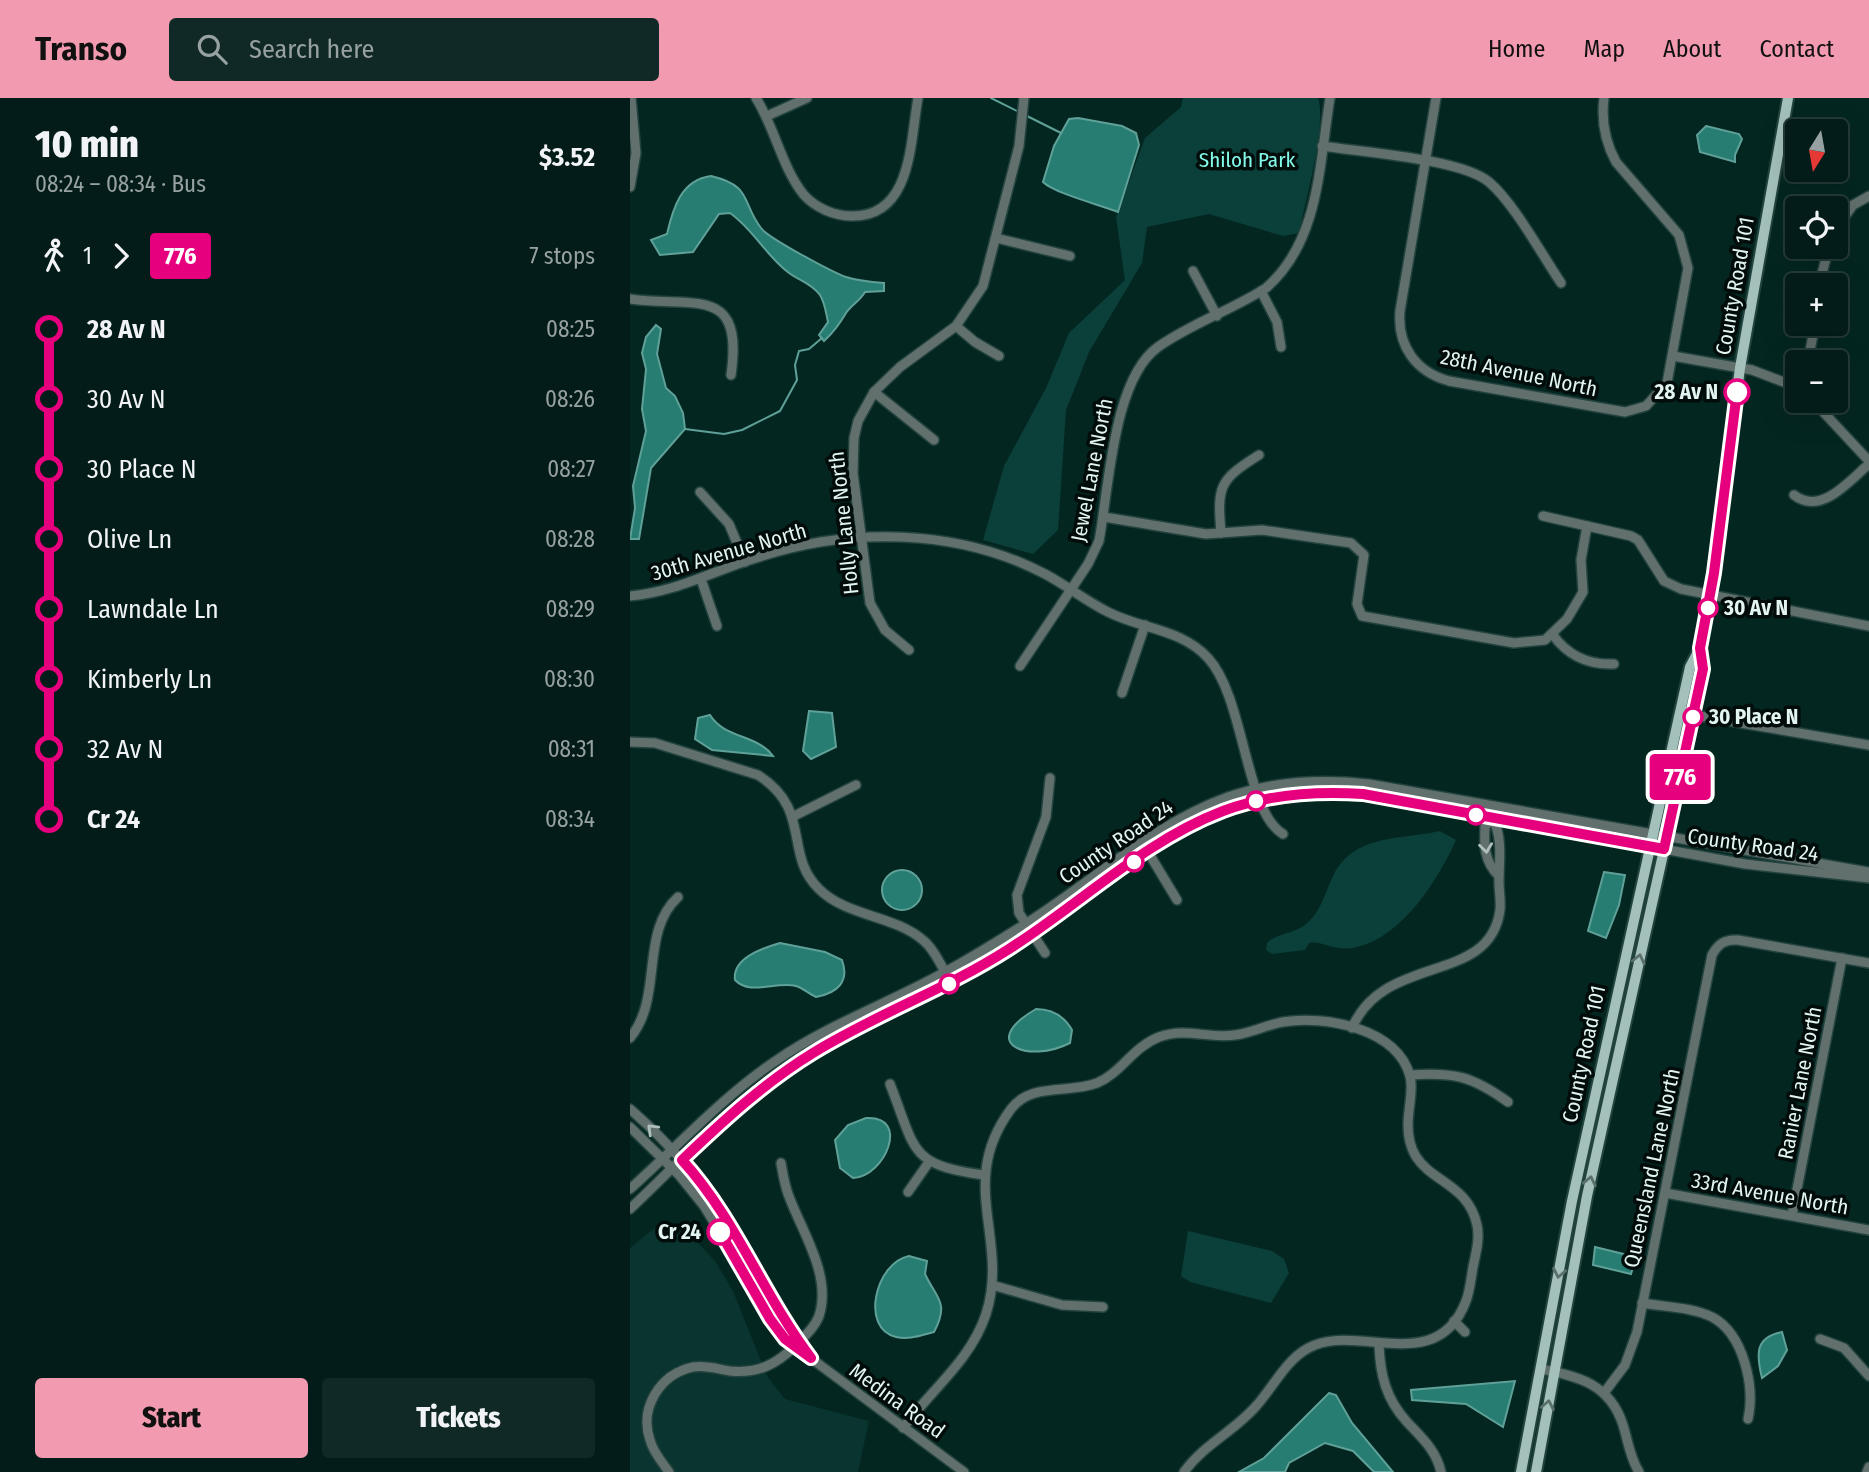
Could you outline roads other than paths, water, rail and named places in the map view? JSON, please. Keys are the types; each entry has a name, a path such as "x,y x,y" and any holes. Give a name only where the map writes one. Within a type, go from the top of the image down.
{"main road":[{"name":"County Road 101","path":"1521,1472 1575,1188 1690,667 1700,648 1710,597 1740,368 1788,98"},
{"name":"County Road 101","path":"1536,1472 1587,1196 1694,715 1703,669 1700,648"}],"street":[{"path":"630,187 636,153 631,98"},
{"path":"756,98 767,116 797,184 822,210 846,216 866,216 885,207 894,199 904,177 918,98"},
{"path":"767,116 807,98"},
{"name":"Holly Lane North","path":"909,650 885,630 870,603 853,447 858,421 874,392 900,367 956,326 983,286 1019,146 1024,98"},
{"name":"Jewel Lane North","path":"1020,666 1094,553 1104,517 1125,394 1137,369 1157,348 1261,291 1290,263 1303,240 1311,215 1330,98"},
{"name":"28th Avenue North","path":"1436,98 1399,311 1402,338 1415,362 1424,371 1449,382 1615,411 1636,410 1655,400 1667,383 1673,356"},
{"path":"1604,98 1603,123 1613,156 1679,235 1687,256 1687,279 1673,356 1740,368 1785,383"},
{"path":"1322,146 1466,170 1487,180 1503,197 1561,283"},
{"path":"1848,212 1853,205 1869,196"},
{"path":"996,238 1070,256"},
{"path":"1193,271 1217,316"},
{"path":"1261,291 1277,322 1282,347"},
{"path":"630,299 697,304 720,311 733,328 735,349 731,375"},
{"path":"956,326 975,342 999,356"},
{"path":"874,392 934,440"},
{"path":"1794,495 1803,501 1811,502 1831,496 1869,463 1824,413"},
{"path":"1221,533 1218,503 1222,484 1236,469 1259,455"},
{"path":"700,492 729,524 745,562"},
{"path":"1544,516 1631,536 1664,581 1672,586 1710,597 1869,626"},
{"path":"1104,517 1201,534 1262,530 1351,543 1361,550 1364,562 1357,604 1359,613 1367,618 1514,643 1535,643 1553,635 1567,619 1583,592 1581,560 1587,526"},
{"name":"30th Avenue North","path":"630,596 665,590 745,562 809,545 898,536 944,540 1029,566 1107,611 1195,646 1217,669 1232,699 1259,794 1272,827 1283,834"},
{"path":"701,579 717,626"},
{"path":"1122,693 1145,625"},
{"path":"1553,635 1577,657 1601,664 1614,664"},
{"path":"1694,715 1869,746"},
{"path":"630,742 655,743 758,775 780,792 794,816 804,868 820,890 845,905 915,934 932,949 953,982"},
{"path":"1045,953 1019,913 1017,895 1046,817 1050,778"},
{"name":"County Road 24","path":"630,1189 738,1090 778,1059 837,1025 945,972 1026,923 1141,844 1201,808 1313,781 1346,782 1495,805 1869,872"},
{"path":"794,816 856,785"},
{"name":"County Road 24","path":"630,1209 781,1074 816,1051 953,982 1033,934 1148,852 1196,823 1259,794 1363,794 1745,864 1869,878"},
{"path":"1352,1028 1366,1003 1388,986 1459,961 1489,939 1500,910 1501,864 1493,819 1495,805"},
{"path":"1493,819 1485,826 1485,848 1490,867 1499,876"},
{"path":"1141,844 1177,900"},
{"path":"630,1038 647,1009 656,942 666,908 678,897"},
{"name":"Queensland Lane North","path":"1605,1393 1629,1357 1712,955 1719,944 1738,940 1842,958"},
{"path":"1842,958 1869,963"},
{"name":"Ranier Lane North","path":"1793,1215 1842,958"},
{"path":"903,1427 969,1350 986,1314 992,1285 993,1254 985,1209 984,1175 992,1145 1016,1104 1033,1094 1102,1081 1138,1049 1162,1036 1189,1031 1219,1037 1239,1035 1269,1025 1301,1021 1336,1023 1352,1028 1390,1047 1404,1063 1410,1075 1407,1134 1414,1156 1430,1173 1461,1194 1477,1225 1477,1247 1469,1290 1454,1321 1433,1338 1406,1344 1326,1342 1304,1350 1287,1366 1249,1414 1202,1451 1184,1472"},
{"path":"1410,1075 1450,1073 1465,1076 1508,1102"},
{"path":"890,1084 913,1142 929,1162 941,1169 984,1175"},
{"name":"Medina Road","path":"630,1109 682,1160 731,1226 797,1344 811,1358 964,1472"},
{"name":"Medina Road","path":"630,1127 673,1169 704,1206 770,1319 785,1339 797,1344"},
{"path":"908,1192 929,1162"},
{"path":"669,1472 650,1444 647,1432 649,1407 661,1385 682,1371 694,1367 742,1371 767,1368 797,1344 819,1316 821,1295 814,1251 788,1196 781,1163"},
{"name":"33rd Avenue North","path":"1665,1193 1869,1230"},
{"path":"992,1285 1033,1294 1062,1305 1103,1307"},
{"path":"1642,1303 1711,1317 1729,1332 1749,1382 1748,1419"},
{"path":"1454,1321 1465,1332"},
{"path":"1820,1339 1844,1348 1863,1365 1869,1376"},
{"path":"1379,1345 1380,1370 1389,1398 1438,1449 1441,1472"},
{"path":"1541,1370 1580,1377 1605,1393 1619,1414 1639,1472"}],"waterway":[{"path":"991,98 1019,112"},
{"path":"1027,116 1061,133"},
{"path":"685,429 724,434 742,430 780,411 797,380 795,365 799,351 809,349 822,338"}],"place":[{"name":"28 Av N","path":"1737,392"},
{"name":"30 Av N","path":"1708,608"},
{"name":"30 Place N","path":"1693,717"},
{"name":"Cr 24","path":"720,1232"}],"park label":[{"name":"Shiloh Park","path":"1247,160"}]}
